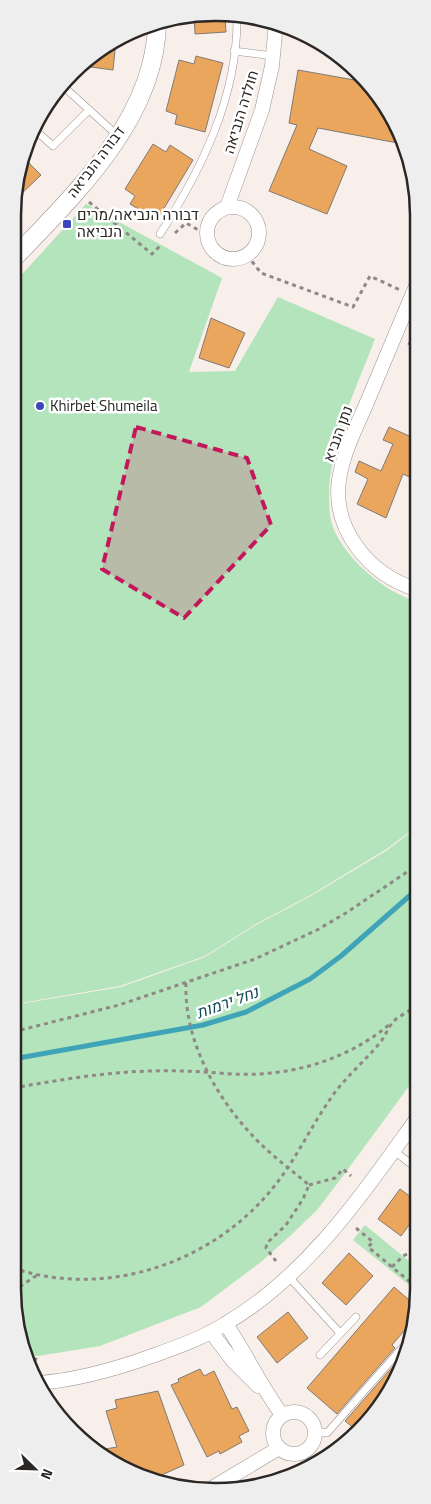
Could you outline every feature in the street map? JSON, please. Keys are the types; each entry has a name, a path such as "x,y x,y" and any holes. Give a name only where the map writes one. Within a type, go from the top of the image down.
{"street":[{"name":"דבורה הנביאה","path":"21,250 92,171 119,136 138,102 150,67 155,31"},
{"name":"חולדה הנביאה","path":"227,207 262,110 273,56 275,31"},
{"path":"227,207 239,207 247,210 257,222 259,239 253,250 235,259 219,255 210,246 207,234 211,218 227,207"},
{"name":"נתן הנביא","path":"410,299 349,444 339,480 341,514 353,543 373,566 398,583 410,587"},
{"path":"45,1382 91,1375 128,1365 211,1332 226,1324 288,1276 340,1223 410,1128"},
{"path":"226,1324 246,1354 264,1391 282,1416"},
{"path":"211,1332 232,1362 264,1391"},
{"path":"295,1412 305,1414 312,1422 316,1432 313,1444 303,1453 290,1454 279,1448 273,1438 275,1424 282,1416 295,1412"},
{"path":"220,1483 279,1448"}],"lane":[{"path":"160,234 185,196 205,156 221,114 234,52 236,23"},
{"path":"234,52 273,56"},
{"path":"67,90 119,136"},
{"path":"39,133 52,146 89,110"},
{"path":"394,1150 410,1163"},
{"path":"288,1276 340,1333"},
{"path":"320,1355 356,1317"},
{"path":"316,1432 327,1433 399,1352"}],"path":[{"path":"89,202 152,254 166,242"},
{"path":"172,235 186,223 207,234"},
{"path":"246,255 261,273 353,307 370,276 410,289"},
{"path":"21,1030 97,1012 186,984 255,959 317,930 373,896 410,870"},
{"path":"186,984 185,1009 207,1071 222,1099 270,1153 290,1167 309,1185"},
{"path":"21,1087 108,1074 207,1071 254,1074 313,1065 361,1045 394,1020 409,1012"},
{"path":"21,1270 68,1279 119,1278 144,1273 175,1261 216,1240 260,1203 290,1167 327,1103 346,1078 381,1040 394,1020"},
{"path":"309,1185 335,1178 342,1169 351,1176"},
{"path":"276,1261 266,1248 267,1243 286,1225 303,1199 309,1185"},
{"path":"356,1228 373,1242 368,1247 410,1282"},
{"path":"392,1267 403,1256 410,1252"},
{"path":"21,1286 39,1274"}],"highlighted area":[{"path":"136,427 247,458 271,525 184,618 102,569"}],"green space":[{"path":"86,204 222,278 189,372 235,371 278,297 375,339 342,425 336,448 331,470 330,516 334,530 342,544 361,567 373,578 410,599 410,831 385,850 309,896 256,924 205,956 120,986 21,1003 21,276"},
{"path":"410,833 410,1085 317,1210 261,1262 201,1307 100,1346 34,1356 25,1326 21,1288 21,1004 121,987 205,957 256,925 309,897 386,851"},
{"path":"365,1225 410,1262 410,1286 353,1240"}],"building":[{"path":"225,22 226,32 195,34 194,23"},
{"path":"115,49 113,70 90,67"},
{"path":"196,56 223,63 205,132 175,124 177,115 166,111 179,60 194,64"},
{"path":"298,70 355,80 370,97 384,118 396,143 318,128 309,149 347,166 327,214 269,191 297,125 289,123"},
{"path":"153,144 166,152 170,145 193,160 157,220 130,204 135,196 125,189"},
{"path":"29,163 41,175 23,192"},
{"path":"211,318 245,333 229,368 199,358"},
{"path":"389,427 410,436 410,477 403,474 386,518 357,504 368,479 355,472 359,461 381,471 393,444 383,440"},
{"path":"400,1189 410,1196 410,1224 401,1236 378,1219"},
{"path":"349,1253 373,1276 346,1305 322,1283"},
{"path":"394,1287 409,1300 405,1330 392,1345 395,1348 337,1414 307,1388"},
{"path":"288,1312 308,1338 277,1363 257,1337"},
{"path":"394,1365 384,1386 362,1417 352,1427 345,1421"},
{"path":"200,1369 204,1376 214,1371 232,1409 237,1407 249,1431 239,1436 242,1442 220,1454 219,1451 207,1457 171,1385 179,1382 178,1379"},
{"path":"158,1391 184,1465 162,1475 130,1463 106,1449 117,1447 106,1411 117,1408 115,1400"}],"waterway":[{"name":"נחל ירמות","path":"21,1058 203,1025 246,1012 310,979 341,956 410,895"}],"place":[{"name":"דבורה הנביאה/מרים הנביאה","path":"67,224"},
{"name":"Khirbet Shumeila","path":"40,406"}]}
